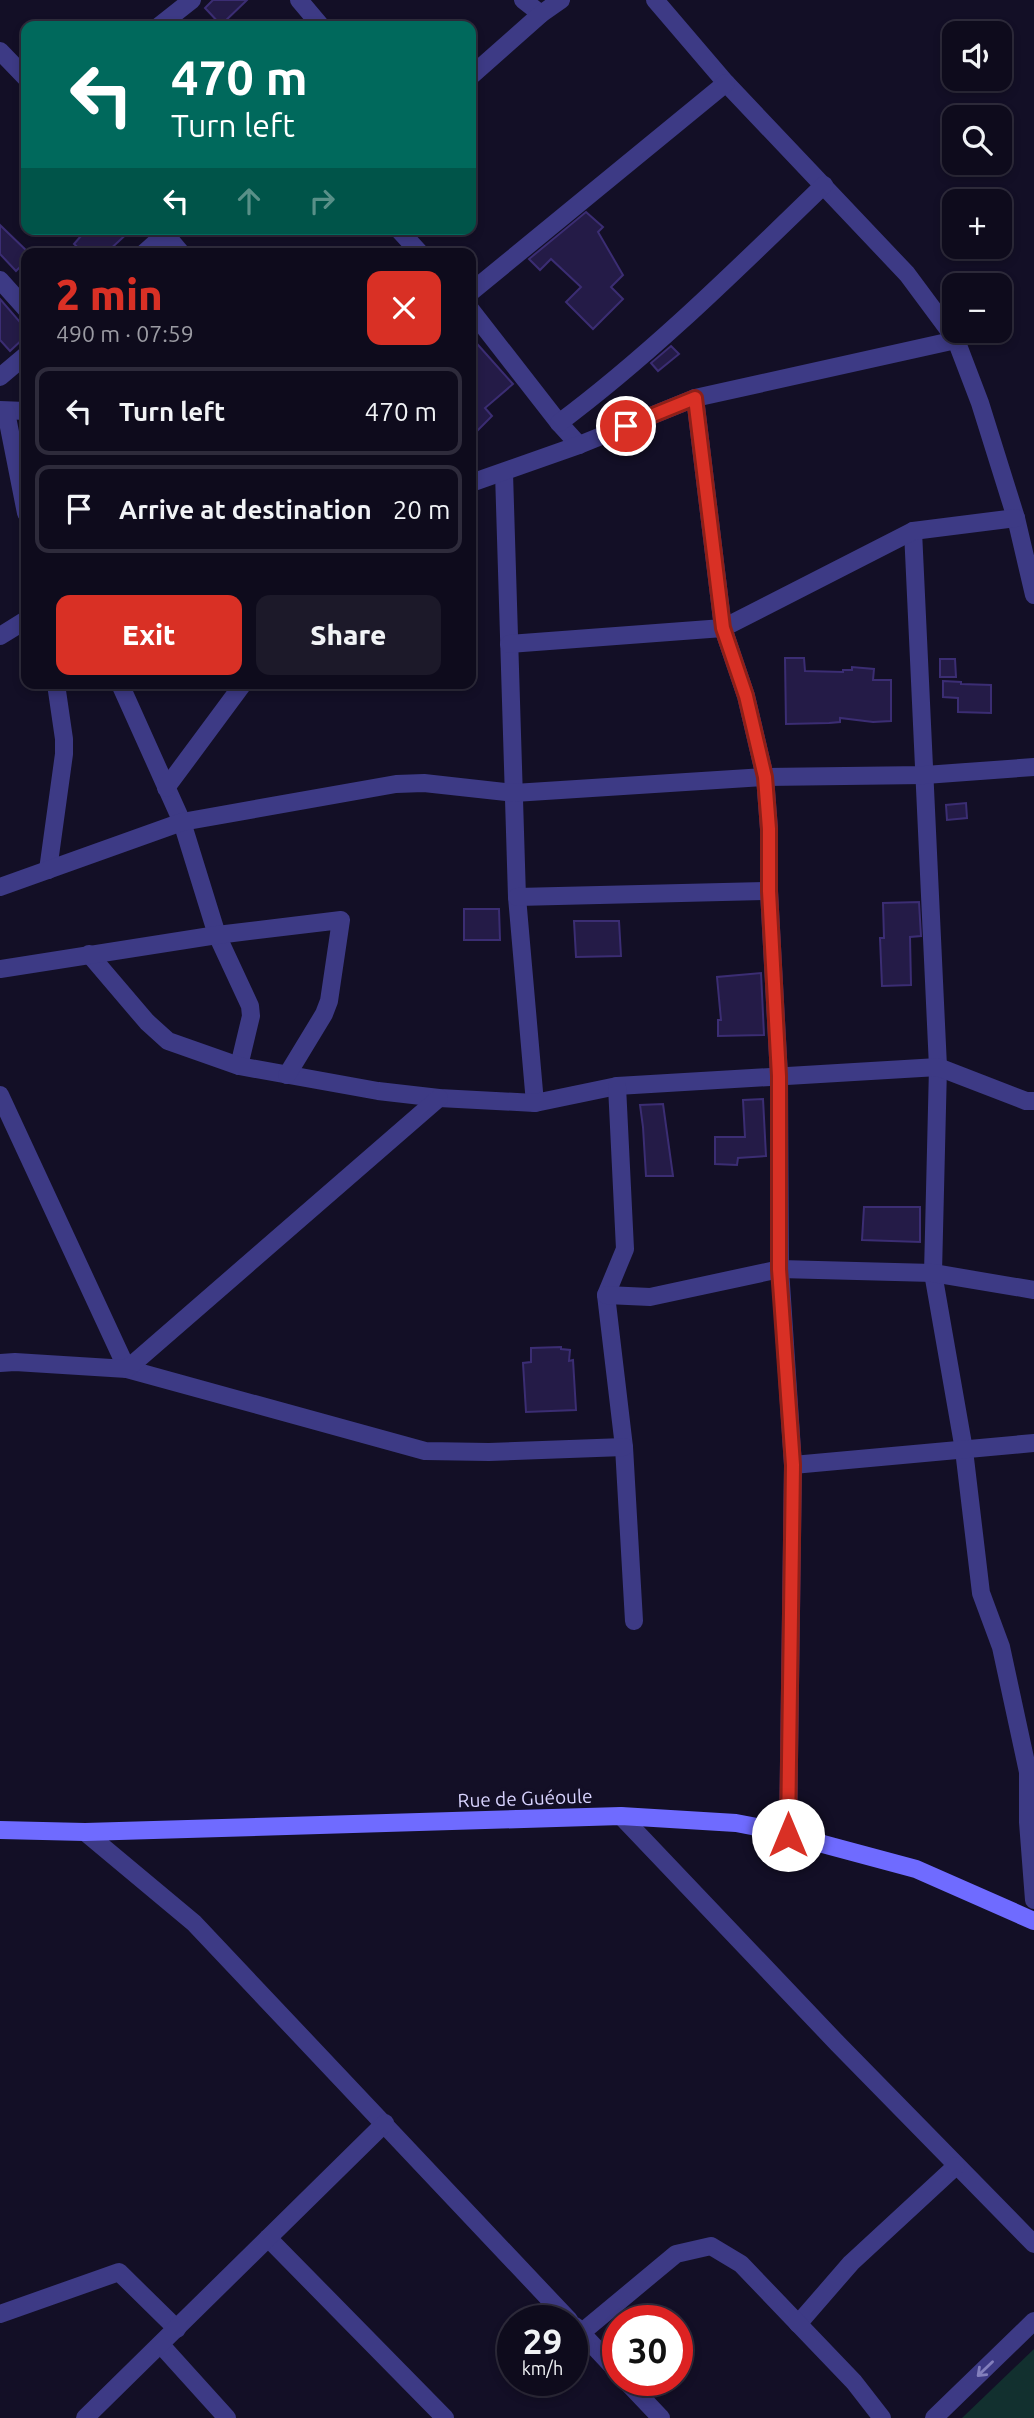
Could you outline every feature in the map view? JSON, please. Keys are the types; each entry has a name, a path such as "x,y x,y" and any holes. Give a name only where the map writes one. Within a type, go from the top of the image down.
{"main road":[{"name":"Rue de Guéoule","path":"0,1829 85,1832 621,1816 736,1823 916,1869 1034,1921"}],"street":[{"path":"165,21 192,0"},
{"path":"299,0 317,21"},
{"path":"523,0 541,14"},
{"path":"476,72 541,14 561,0"},
{"path":"655,0 726,83 907,274 942,321"},
{"path":"0,51 21,73"},
{"path":"476,288 726,83"},
{"path":"559,423 668,332 824,185"},
{"path":"149,248 162,235"},
{"path":"404,235 415,248"},
{"path":"0,280 21,303"},
{"path":"476,316 579,445"},
{"path":"476,481 579,445 695,398 942,343"},
{"path":"957,343 980,403 1016,518 1034,593"},
{"path":"0,377 21,359"},
{"path":"695,398 723,628 746,696 765,777 769,829 769,891 779,1076 779,1269 793,1465 788,1835"},
{"path":"21,411 3,411 21,491"},
{"path":"504,473 517,897 535,1103"},
{"path":"509,644 723,628 913,531 1016,518"},
{"path":"913,531 938,1067 933,1273 964,1450 981,1593 1001,1647 1028,1772 1034,1900"},
{"path":"0,636 21,624"},
{"path":"48,870 64,754 57,689"},
{"path":"122,689 182,822 218,935 250,1006 251,1016 239,1066"},
{"path":"166,788 239,689"},
{"path":"0,887 182,822 396,784 424,783 514,793 765,777 925,775 1034,767"},
{"path":"517,897 769,891"},
{"path":"0,969 218,935 341,920 329,1001 288,1075"},
{"path":"89,954 168,1041 239,1066 379,1091 439,1098 535,1103 617,1086 938,1067 1026,1101 1034,1101"},
{"path":"617,1086 625,1249 606,1295 624,1447 634,1622"},
{"path":"0,1096 127,1369"},
{"path":"127,1369 439,1098"},
{"path":"606,1295 650,1297 779,1269 933,1273 1034,1290"},
{"path":"0,1363 127,1369 425,1451 489,1452 624,1447"},
{"path":"793,1465 1034,1443"},
{"path":"621,1816 1034,2244"},
{"path":"85,1832 194,1923 554,2305"},
{"path":"85,2418 385,2123"},
{"path":"798,2324 851,2263 956,2166"},
{"path":"268,2238 445,2418"},
{"path":"588,2316 677,2254 711,2246 741,2264 854,2382 882,2418"},
{"path":"0,2314 120,2272 177,2329"},
{"path":"933,2418 1034,2321"},
{"path":"588,2341 602,2355"},
{"path":"160,2345 227,2418"},
{"path":"640,2396 661,2418"}],"green space":[{"path":"1034,2349 1034,2418 962,2418"}],"building":[{"path":"213,0 247,0 225,21 217,21 205,8"},
{"path":"586,212 603,227 598,232 623,275 611,287 623,299 593,329 566,302 581,287 551,259 540,270 529,259"},
{"path":"0,225 24,248 21,248 21,266 16,271 0,254"},
{"path":"82,235 126,235 111,248 78,248 74,244"},
{"path":"0,299 21,323 21,341 10,351 0,340"},
{"path":"476,343 513,384 485,408 492,416 476,432"},
{"path":"671,346 679,354 658,371 651,363"},
{"path":"785,658 804,658 805,671 843,672 852,670 852,667 874,669 873,680 891,680 891,721 840,718 840,722 786,724"},
{"path":"940,659 955,659 956,677 940,677"},
{"path":"943,681 991,685 991,713 958,712 958,698 943,697"},
{"path":"966,803 967,818 947,820 946,805"},
{"path":"919,902 921,936 910,937 911,985 882,986 880,938 884,938 883,903"},
{"path":"464,909 499,909 500,940 464,940"},
{"path":"574,921 619,921 621,956 576,957"},
{"path":"761,973 764,1035 718,1036 718,1020 721,1020 717,977"},
{"path":"763,1099 766,1156 738,1158 737,1165 715,1164 715,1137 745,1137 743,1100"},
{"path":"663,1104 673,1176 646,1176 640,1105"},
{"path":"864,1207 920,1207 920,1242 862,1240"},
{"path":"561,1347 570,1350 569,1361 573,1360 576,1410 526,1412 523,1363 531,1362 531,1348"}],"route":[{"path":"626,426 695,398 723,628 746,696 765,777 779,1076 779,1269 793,1465 788,1835"}]}
